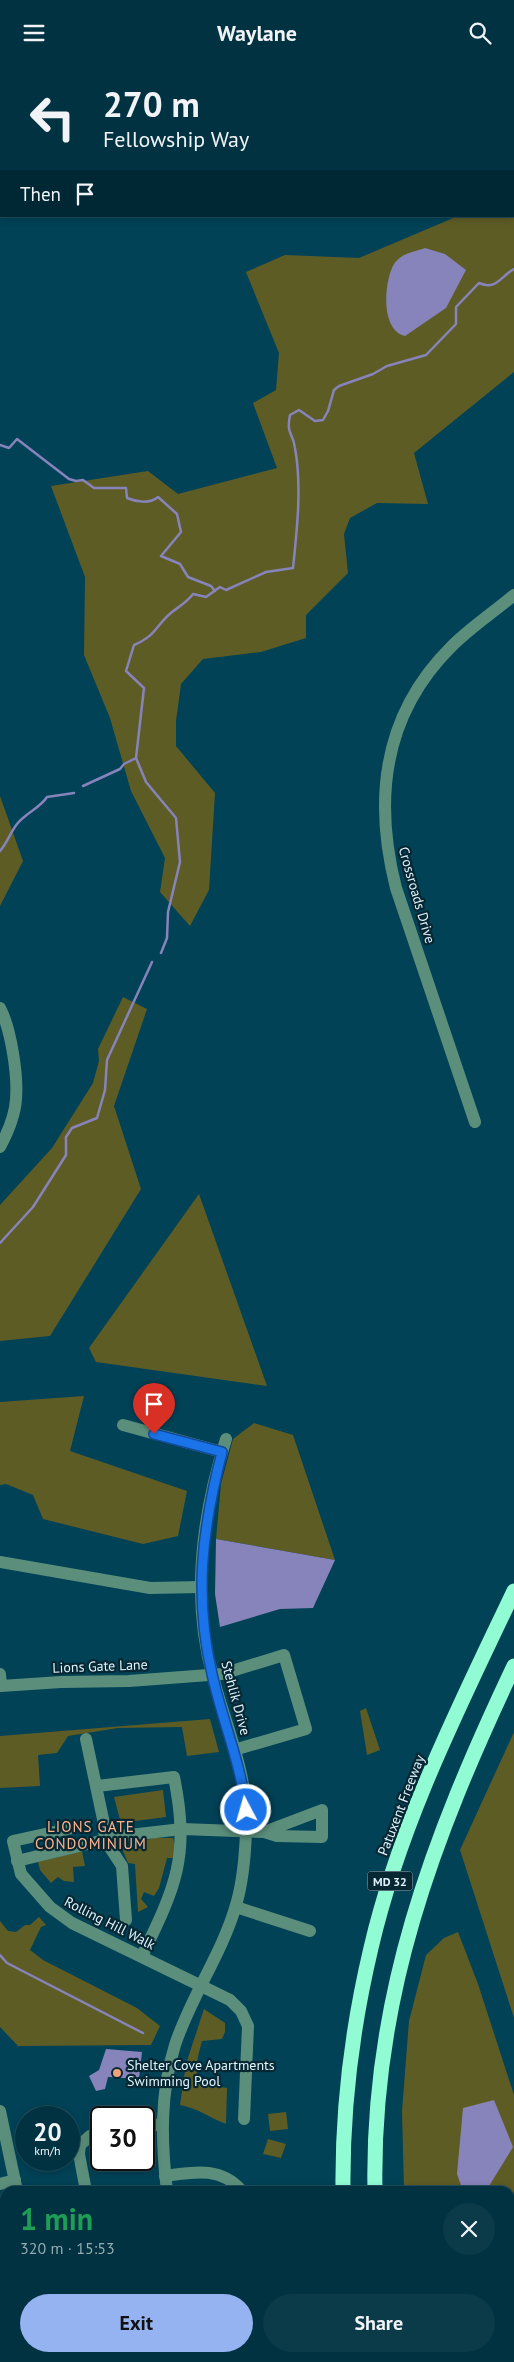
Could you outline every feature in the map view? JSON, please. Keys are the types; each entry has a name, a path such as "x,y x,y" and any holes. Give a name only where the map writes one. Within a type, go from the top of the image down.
{"highway":[{"name":"Patuxent Freeway","path":"344,2186 345,2117 349,2065 358,2008 371,1946 393,1872 434,1763 514,1591"},
{"name":"MD 32","path":"375,2186 381,2068 402,1955 419,1893 462,1777 514,1666"}],"street":[{"name":"Crossroads Drive","path":"475,1122 396,888 385,835 384,797 387,766 396,733 417,690 452,645 514,595"},
{"path":"0,1007 14,1067 16,1099 10,1126 0,1147"},
{"path":"123,1425 222,1452"},
{"name":"Stehlik Drive","path":"166,2186 162,2124 167,2076 174,2046 184,2019 236,1907 243,1875 247,1830 244,1785 212,1675 201,1587 203,1536 226,1439"},
{"path":"0,1562 150,1588 201,1587"},
{"path":"212,1675 222,1674 284,1655 306,1729 234,1750"},
{"name":"Lions Gate Lane","path":"0,1674 1,1686 159,1680 212,1675"},
{"path":"86,1739 103,1819 104,1840 122,1866 126,1920"},
{"path":"96,1786 174,1777 182,1829 179,1865 174,1885 142,1957"},
{"name":"Rolling Hill Walk","path":"72,1828 13,1841 21,1874 55,1912 72,1923 230,2000 241,2011 248,2026 244,2119"},
{"path":"17,1861 121,1836 182,1829 264,1832"},
{"path":"236,1907 310,1931"},
{"path":"0,2111 16,2185 0,2184"},
{"path":"155,2125 162,2124"},
{"path":"85,2186 79,2154 80,2145 90,2136"},
{"path":"165,2176 201,2171 214,2173 230,2180 237,2186"}],"shaded area":[{"path":"456,217 514,217 514,372 414,453 428,504 377,503 350,518 344,534 348,573 306,615 306,638 261,652 203,659 181,684 176,721 176,746 215,793 209,890 190,926 160,892 165,858 131,791 110,718 84,655 85,577 51,486 148,471 178,494 277,468 253,403 276,390 279,353 246,272 285,255 359,258"},
{"path":"425,248 445,254 466,270 446,308 405,336 397,332 391,325 386,304 388,282 394,264 400,257"},
{"path":"0,796 23,861 0,906"},
{"path":"123,997 147,1009 114,1106 141,1189 50,1336 0,1341 0,1205 52,1148 93,1083 99,1061 98,1049"},
{"path":"199,1194 267,1386 96,1362 89,1348"},
{"path":"84,1396 70,1451 187,1491 178,1536 143,1544 43,1519 33,1495 6,1484 0,1485 0,1402"},
{"path":"254,1423 293,1435 335,1560 216,1539 221,1484 233,1439"},
{"path":"216,1539 335,1560 313,1608 280,1609 220,1627 215,1594"},
{"path":"366,1708 380,1750 367,1755 360,1711"},
{"path":"210,1719 219,1752 187,1756 182,1727 118,1728 68,1736 57,1753 38,1755 40,1786 0,1788 0,1736"},
{"path":"514,1732 514,2018 460,1850"},
{"path":"163,1790 166,1817 135,1821 120,1820 114,1797"},
{"path":"154,1838 173,1838 176,1849 173,1858 167,1858 159,1888 154,1896 144,1892 141,1899 148,1907 138,1912 135,1864 128,1863 121,1846"},
{"path":"82,1851 85,1866 73,1867 74,1882 64,1881 58,1877 51,1883 40,1870 38,1862"},
{"path":"39,1917 46,1925 41,1927 30,1950 43,1960 137,2008 160,2026 151,2045 18,2046 0,2027 0,1921 8,1931 16,1932 25,1925 30,1925"},
{"path":"458,1932 478,1984 514,2095 514,2186 404,2186 402,2111 409,2021 426,1955 444,1938"},
{"path":"204,2009 225,2023 225,2032 222,2039 202,2041 197,2063 199,2084 227,2088 226,2124 180,2105 186,2064"},
{"name":"Shelter Cove Apartments Swimming Pool","path":"106,2049 142,2052 139,2079 108,2077 105,2089 96,2091 89,2076 99,2070"},
{"path":"494,2100 513,2147 489,2186 461,2186 457,2174 463,2108"},
{"path":"286,2112 288,2129 270,2131 268,2114"},
{"path":"268,2139 286,2144 281,2158 263,2154"}],"waterway":[{"path":"161,953 167,938 168,912 180,862 176,818 146,782 136,758 144,688 126,671 134,645 152,634 166,617 186,602 193,594 206,597 220,587 226,590 266,572 293,568 298,508 298,477 294,443 289,430 290,415 299,410 315,421 323,420 328,411 334,390 339,386 373,374 387,366 426,355 456,324 456,307 479,283 485,285 494,284 514,269"},
{"path":"0,445 9,448 17,439 69,479 83,480 94,488 126,488 127,498 135,501 151,501 158,497 177,514 181,532 161,556 180,564 188,577 211,586 215,591"},
{"path":"83,786 120,769 124,764 136,758"},
{"path":"0,851 17,824 47,797 74,793"},
{"path":"0,1243 33,1207 66,1155 66,1137 72,1128 97,1118 105,1090 107,1060 152,962"},
{"path":"0,1955 7,1963 143,2033"}],"place":[{"name":"Shelter Cove Apartments Swimming Pool","path":"117,2073"}],"district":[{"name":"LIONS GATE CONDOMINIUM","path":"91,1834"}],"route":[{"path":"154,1434 222,1452 203,1536 201,1587 212,1675 244,1785 246,1810"}]}
